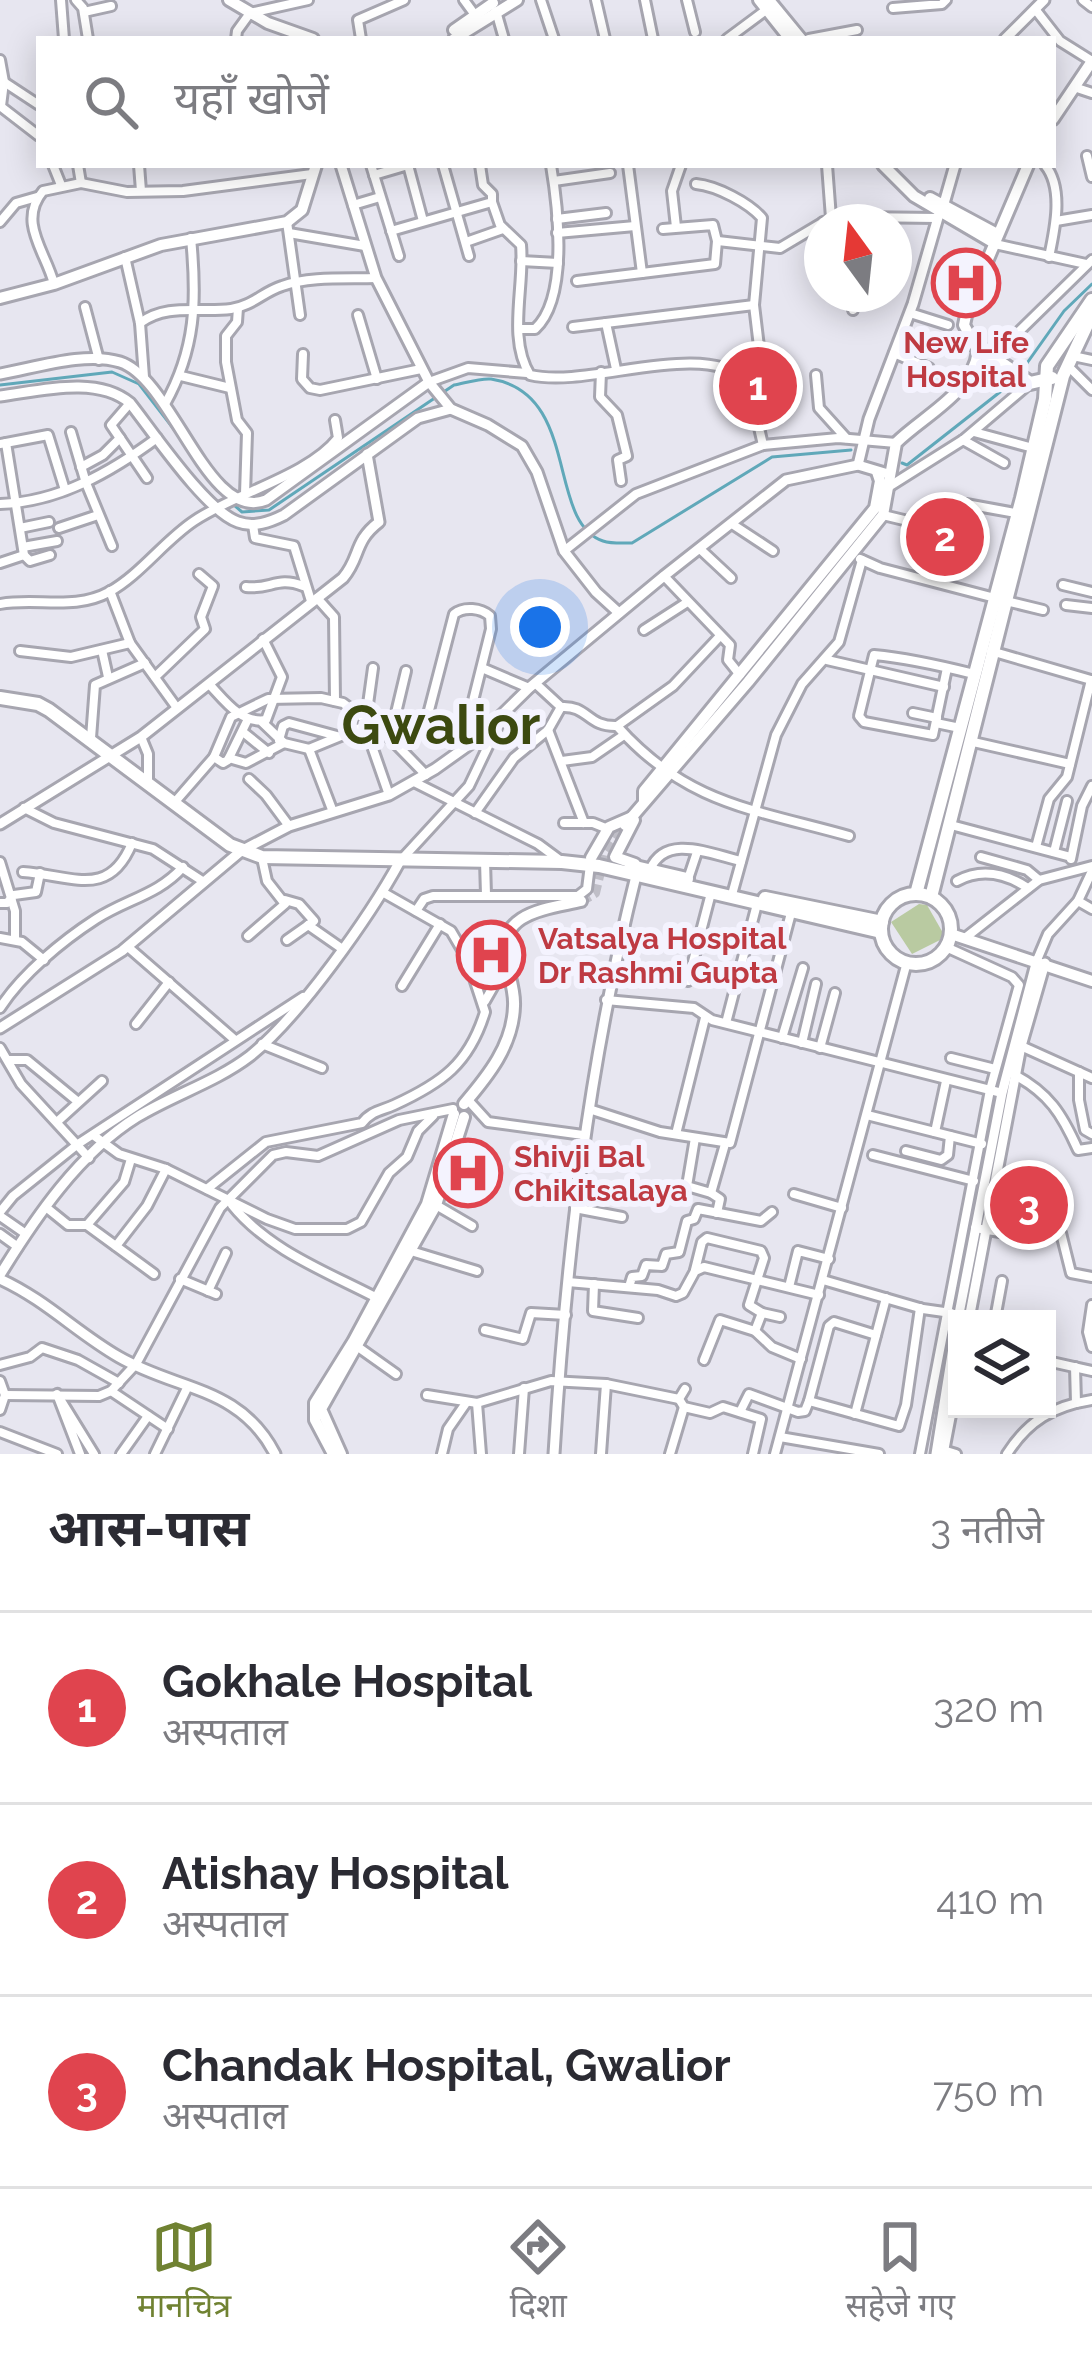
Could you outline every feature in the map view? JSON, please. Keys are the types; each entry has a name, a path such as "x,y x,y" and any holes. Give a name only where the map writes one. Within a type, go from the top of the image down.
{"main road":[{"path":"229,0 293,36"},
{"path":"454,36 475,15 517,0"},
{"path":"765,3 788,36"},
{"path":"765,3 802,36"},
{"path":"455,36 499,5"},
{"path":"1058,100 1092,61"},
{"path":"890,168 940,213 996,239"},
{"path":"1027,168 965,317 967,332 976,346 1022,378 1059,370"},
{"path":"0,298 191,238 288,228 302,210 314,169"},
{"path":"923,896 948,824 974,674 1000,599 1059,370 1052,357 1092,300"},
{"path":"1022,514 1033,448 1059,370 1092,314"},
{"path":"629,821 644,802 644,790 666,772 883,515 885,477 896,443 936,412 972,371 976,346"},
{"path":"666,772 740,675 853,554 885,477"},
{"path":"923,896 991,651 1000,599"},
{"path":"0,698 38,704 241,851 262,857 559,858 688,879 881,927"},
{"path":"591,862 608,829 616,822 635,822 615,858 642,871 791,913 881,927"},
{"path":"923,896 947,913 954,940 929,961 907,962 889,951 881,927 898,899 923,896"},
{"path":"337,1454 315,1420 314,1403 427,1204 461,1109 508,1040 514,1009 504,955 507,932 537,910 581,901"},
{"path":"954,940 1041,962 1092,981"},
{"path":"337,1454 321,1409 436,1205 461,1109"}],"street":[{"path":"62,0 64,36 87,35 84,12 76,0"},
{"path":"236,36 250,13 308,0"},
{"path":"361,36 358,20 404,0"},
{"path":"464,0 475,15"},
{"path":"542,0 553,36"},
{"path":"596,0 604,36"},
{"path":"645,0 652,36"},
{"path":"687,0 695,32"},
{"path":"893,8 946,0"},
{"path":"1083,0 1092,7"},
{"path":"730,36 765,3"},
{"path":"1008,36 1039,4 1060,41 1092,61"},
{"path":"499,5 503,36"},
{"path":"84,12 111,6"},
{"path":"822,36 857,30"},
{"path":"0,60 4,82 0,106 36,134"},
{"path":"4,82 36,103"},
{"path":"1074,86 1092,93"},
{"path":"1088,156 1092,177"},
{"path":"54,168 62,185"},
{"path":"78,168 81,183"},
{"path":"139,168 141,191"},
{"path":"342,168 376,278 430,384 448,406 522,446 537,472 564,551 619,614"},
{"path":"409,168 424,221"},
{"path":"444,168 469,256"},
{"path":"480,168 503,229 518,239 521,261 516,299 528,373"},
{"path":"521,329 542,324 558,262 552,168"},
{"path":"585,168 587,176"},
{"path":"628,168 642,273"},
{"path":"676,227 671,191 680,168"},
{"path":"827,168 830,204"},
{"path":"858,465 954,168"},
{"path":"1047,168 1052,174 1056,221 1049,256"},
{"path":"0,222 16,203 62,185 141,191 225,188 314,169"},
{"path":"372,170 400,256"},
{"path":"554,181 610,172"},
{"path":"696,184 715,188 761,215 754,305 760,355 748,380 763,445"},
{"path":"352,205 380,196"},
{"path":"38,197 32,227 54,284"},
{"path":"392,231 492,202"},
{"path":"556,219 606,213"},
{"path":"912,215 940,213"},
{"path":"1056,221 1092,215"},
{"path":"577,281 716,264 713,225 663,229"},
{"path":"557,233 635,226"},
{"path":"300,315 288,228 365,246"},
{"path":"466,242 503,229"},
{"path":"717,241 786,247 804,237"},
{"path":"165,404 182,376 196,310 191,238"},
{"path":"996,239 1049,256 1090,262"},
{"path":"124,256 140,323 144,377"},
{"path":"521,261 558,262"},
{"path":"992,358 1090,262"},
{"path":"140,323 161,310 238,308 298,282 376,278"},
{"path":"573,327 754,305"},
{"path":"85,307 99,360"},
{"path":"238,308 237,322 225,343 237,420 247,433 238,497"},
{"path":"910,313 948,325"},
{"path":"358,315 377,379"},
{"path":"606,323 616,369"},
{"path":"894,353 929,368"},
{"path":"303,355 302,379 320,390 421,369"},
{"path":"1059,370 1092,360"},
{"path":"0,374 116,361 144,377 199,457 248,504 266,500 430,384 468,368 540,377 662,364 727,367 748,380"},
{"path":"1059,370 1092,390"},
{"path":"601,372 600,398 617,415 627,456 618,460 621,481"},
{"path":"816,375 819,408 846,438"},
{"path":"182,376 230,388"},
{"path":"0,1028 128,947 241,851 289,826 389,794 426,775 786,481 858,465 885,477 963,440 1022,378"},
{"path":"0,396 94,388 117,393 216,507 232,520 253,525 284,515 425,414 448,406"},
{"path":"130,403 111,422 147,478"},
{"path":"0,604 25,600 62,604 110,591 166,541 216,507 285,475 336,442 334,419"},
{"path":"973,431 1033,448"},
{"path":"71,432 112,546"},
{"path":"50,555 30,561 24,551 3,444 48,435 65,490"},
{"path":"81,467 120,438"},
{"path":"0,504 86,483 157,438"},
{"path":"564,551 636,494 763,445 846,438 896,443"},
{"path":"963,440 1004,463"},
{"path":"109,448 123,463"},
{"path":"0,824 114,756 348,573 364,534 379,522 367,454"},
{"path":"883,515 933,527 966,504 1022,514"},
{"path":"20,528 98,515"},
{"path":"732,524 773,551"},
{"path":"253,525 255,538 294,547 304,586 334,616 335,701"},
{"path":"0,563 57,541"},
{"path":"700,549 731,578"},
{"path":"733,890 782,721 802,684 839,642 853,554 880,568 1043,610"},
{"path":"154,677 204,631 201,617 213,586 199,574"},
{"path":"664,576 732,648 728,660 740,675"},
{"path":"246,587 260,588 278,580 304,586"},
{"path":"1063,585 1092,592"},
{"path":"110,591 130,643 177,708"},
{"path":"644,630 686,603"},
{"path":"1066,604 1092,608"},
{"path":"427,718 452,618 465,608 490,616 470,712 474,725 484,731"},
{"path":"482,668 532,685 601,727 616,726 684,676 720,636"},
{"path":"262,722 277,698 282,676 263,637"},
{"path":"20,650 71,657 130,643"},
{"path":"102,650 108,677"},
{"path":"991,651 1091,680 1070,764 1064,782 1048,800 1036,847"},
{"path":"947,668 929,736 861,720 858,712 872,657 878,654 947,668 974,674"},
{"path":"826,659 944,687"},
{"path":"91,738 94,689 108,677 145,663"},
{"path":"373,668 365,722 389,794"},
{"path":"390,738 406,671"},
{"path":"209,684 237,712 262,722 281,742 309,748 365,722"},
{"path":"174,803 214,757 224,727 237,712 277,698 335,701 390,738 426,775"},
{"path":"475,813 514,758 548,730 561,706"},
{"path":"275,1454 246,1412 108,1350 54,1307 0,1277 9,1256 46,1208 103,1145 135,1118 230,1068 262,1044 303,998 384,893 400,861 475,776 503,712"},
{"path":"914,713 964,735 1070,764"},
{"path":"214,757 223,763 230,758 248,719"},
{"path":"230,758 241,764 269,753 281,742 283,726 290,723 337,736"},
{"path":"616,726 636,750 711,798 849,836"},
{"path":"548,730 584,824"},
{"path":"243,732 269,753"},
{"path":"562,761 592,758 624,735"},
{"path":"141,736 148,754 148,783"},
{"path":"309,748 334,814"},
{"path":"249,779 289,826"},
{"path":"414,782 559,858"},
{"path":"1069,871 1090,792"},
{"path":"1054,852 1067,801"},
{"path":"24,808 54,823 166,854 204,883"},
{"path":"564,823 593,823 608,829"},
{"path":"948,824 1071,857"},
{"path":"23,872 101,880 118,868 133,843"},
{"path":"554,1454 583,1135 606,1000 642,871 668,849 741,861"},
{"path":"688,879 697,852"},
{"path":"262,857 267,881 284,899 299,904 314,922 287,940"},
{"path":"981,857 1027,870 1039,880"},
{"path":"485,860 485,895"},
{"path":"0,862 4,885 12,896 15,939"},
{"path":"416,911 424,899 433,896 578,896 587,889 591,862"},
{"path":"0,1008 44,960 94,920 162,889 183,867"},
{"path":"960,1310 980,1228 1006,1072 1019,985 954,940 1039,880 1092,869 1078,902 1048,934 1021,1046 1006,1072 989,1090 980,1228"},
{"path":"957,881 986,872 1028,888"},
{"path":"12,896 36,892 40,873"},
{"path":"207,1189 266,1142 358,1124 370,1113 396,1104 451,1073 473,1043 484,1017 484,1002 458,943 440,924 384,893"},
{"path":"688,981 711,893"},
{"path":"0,903 8,903 12,896"},
{"path":"248,936 283,909 284,899"},
{"path":"1078,902 1092,909"},
{"path":"726,1023 757,904"},
{"path":"587,1109 648,1130 725,1144 732,1140 791,913"},
{"path":"402,986 440,924"},
{"path":"308,925 341,948"},
{"path":"0,938 15,939 44,960"},
{"path":"128,947 236,1040"},
{"path":"775,1454 907,962"},
{"path":"959,1310 974,1181 1041,962"},
{"path":"782,1038 803,968"},
{"path":"484,1002 497,980 509,974"},
{"path":"136,1024 169,982"},
{"path":"802,1043 816,984"},
{"path":"820,1048 835,993"},
{"path":"26,1234 0,1214 3,1200 78,1144 303,998"},
{"path":"606,1000 694,1009 705,1018 1002,1094"},
{"path":"676,1134 705,1018"},
{"path":"262,1044 322,1068"},
{"path":"1021,1046 1092,1078"},
{"path":"0,1048 21,1084 89,1158"},
{"path":"951,1058 1006,1072 1051,1099 1078,1150 1092,1148"},
{"path":"9,1060 25,1059 77,1101"},
{"path":"1079,1070 1085,1130 1092,1134"},
{"path":"58,1121 103,1081"},
{"path":"935,1133 946,1081"},
{"path":"5,1395 99,1396 111,1391 136,1364 227,1200 273,1155 318,1156 399,1120 461,1109 488,1122 583,1135"},
{"path":"93,1135 131,1159 166,1169 296,1229 357,1226 389,1173 407,1157 418,1131 435,1114"},
{"path":"867,1114 987,1145"},
{"path":"906,1151 941,1160 948,1155 950,1136"},
{"path":"695,1138 687,1186 720,1199 717,1213"},
{"path":"711,1193 725,1144"},
{"path":"873,1155 974,1181"},
{"path":"87,1225 124,1182 131,1159"},
{"path":"116,1246 166,1169"},
{"path":"794,1194 842,1208"},
{"path":"227,1200 268,1241 377,1298"},
{"path":"436,1205 472,1226"},
{"path":"46,1208 68,1226 87,1225 154,1274"},
{"path":"574,1208 622,1217"},
{"path":"629,1287 632,1277 641,1277 646,1265 662,1266 664,1256 679,1252 687,1222 694,1220 698,1209 761,1221 772,1212"},
{"path":"980,1228 1000,1232 1048,1228 1061,1233 1070,1274 1092,1277"},
{"path":"0,1234 9,1256"},
{"path":"568,1282 680,1295 707,1238 761,1251 764,1258 749,1305 780,1317"},
{"path":"0,1247 9,1256"},
{"path":"411,1251 476,1271"},
{"path":"789,1287 798,1251 829,1258"},
{"path":"180,1279 212,1292 226,1252"},
{"path":"695,1271 704,1267 819,1295"},
{"path":"823,1280 948,1315"},
{"path":"997,1310 1002,1281"},
{"path":"594,1284 593,1312 638,1318"},
{"path":"854,1414 886,1298"},
{"path":"1092,1305 1092,1348"},
{"path":"809,1401 893,1426 901,1423 920,1308"},
{"path":"485,1330 524,1339 531,1313 566,1315"},
{"path":"755,1331 762,1313"},
{"path":"704,1360 720,1320 755,1331 772,1348 801,1360"},
{"path":"740,1412 749,1394 802,1413 829,1325 834,1322 876,1335"},
{"path":"0,1365 30,1357 42,1348 78,1360 119,1383"},
{"path":"358,1348 396,1374"},
{"path":"920,1454 948,1354"},
{"path":"1076,1403 1085,1368"},
{"path":"0,1381 5,1395 0,1410"},
{"path":"427,1395 472,1403 544,1381 606,1384 710,1413 720,1407 761,1419 753,1454"},
{"path":"601,1454 606,1384"},
{"path":"155,1454 188,1386"},
{"path":"519,1454 524,1388"},
{"path":"670,1454 686,1388"},
{"path":"111,1391 168,1430"},
{"path":"57,1394 80,1454"},
{"path":"57,1394 95,1454"},
{"path":"941,1453 948,1397"},
{"path":"1007,1454 1044,1414 1092,1400"},
{"path":"442,1454 448,1429 472,1403"},
{"path":"472,1403 481,1454"},
{"path":"121,1454 148,1416"},
{"path":"941,1453 949,1418"},
{"path":"0,1432 57,1454"},
{"path":"780,1437 878,1454"},
{"path":"22,1454 24,1439"},
{"path":"941,1453 956,1454"}],"green space":[{"path":"919,904 927,905 943,933 940,940 912,954 891,922"}],"waterway":[{"path":"1020,373 1064,311 1092,284"},
{"path":"0,385 112,372 139,384 183,441"},
{"path":"234,505 242,512 269,510 454,385 482,379 519,389 538,408 551,431 574,510 586,529 606,542 632,543 772,457 851,450"},
{"path":"902,463 907,465 1014,381"}],"tunnel":[{"path":"581,901 595,893 604,855 625,825"}],"place":[{"name":"New Life Hospital","path":"966,283"},
{"name":"Gokhale Hospital","path":"758,386"},
{"name":"Atishay Hospital","path":"945,537"},
{"name":"Vatsalya Hospital Dr Rashmi Gupta","path":"491,955"},
{"name":"Shivji Bal Chikitsalaya","path":"468,1173"},
{"name":"Chandak Hospital, Gwalior","path":"1029,1205"}],"district":[{"name":"Gwalior","path":"441,725"}]}
